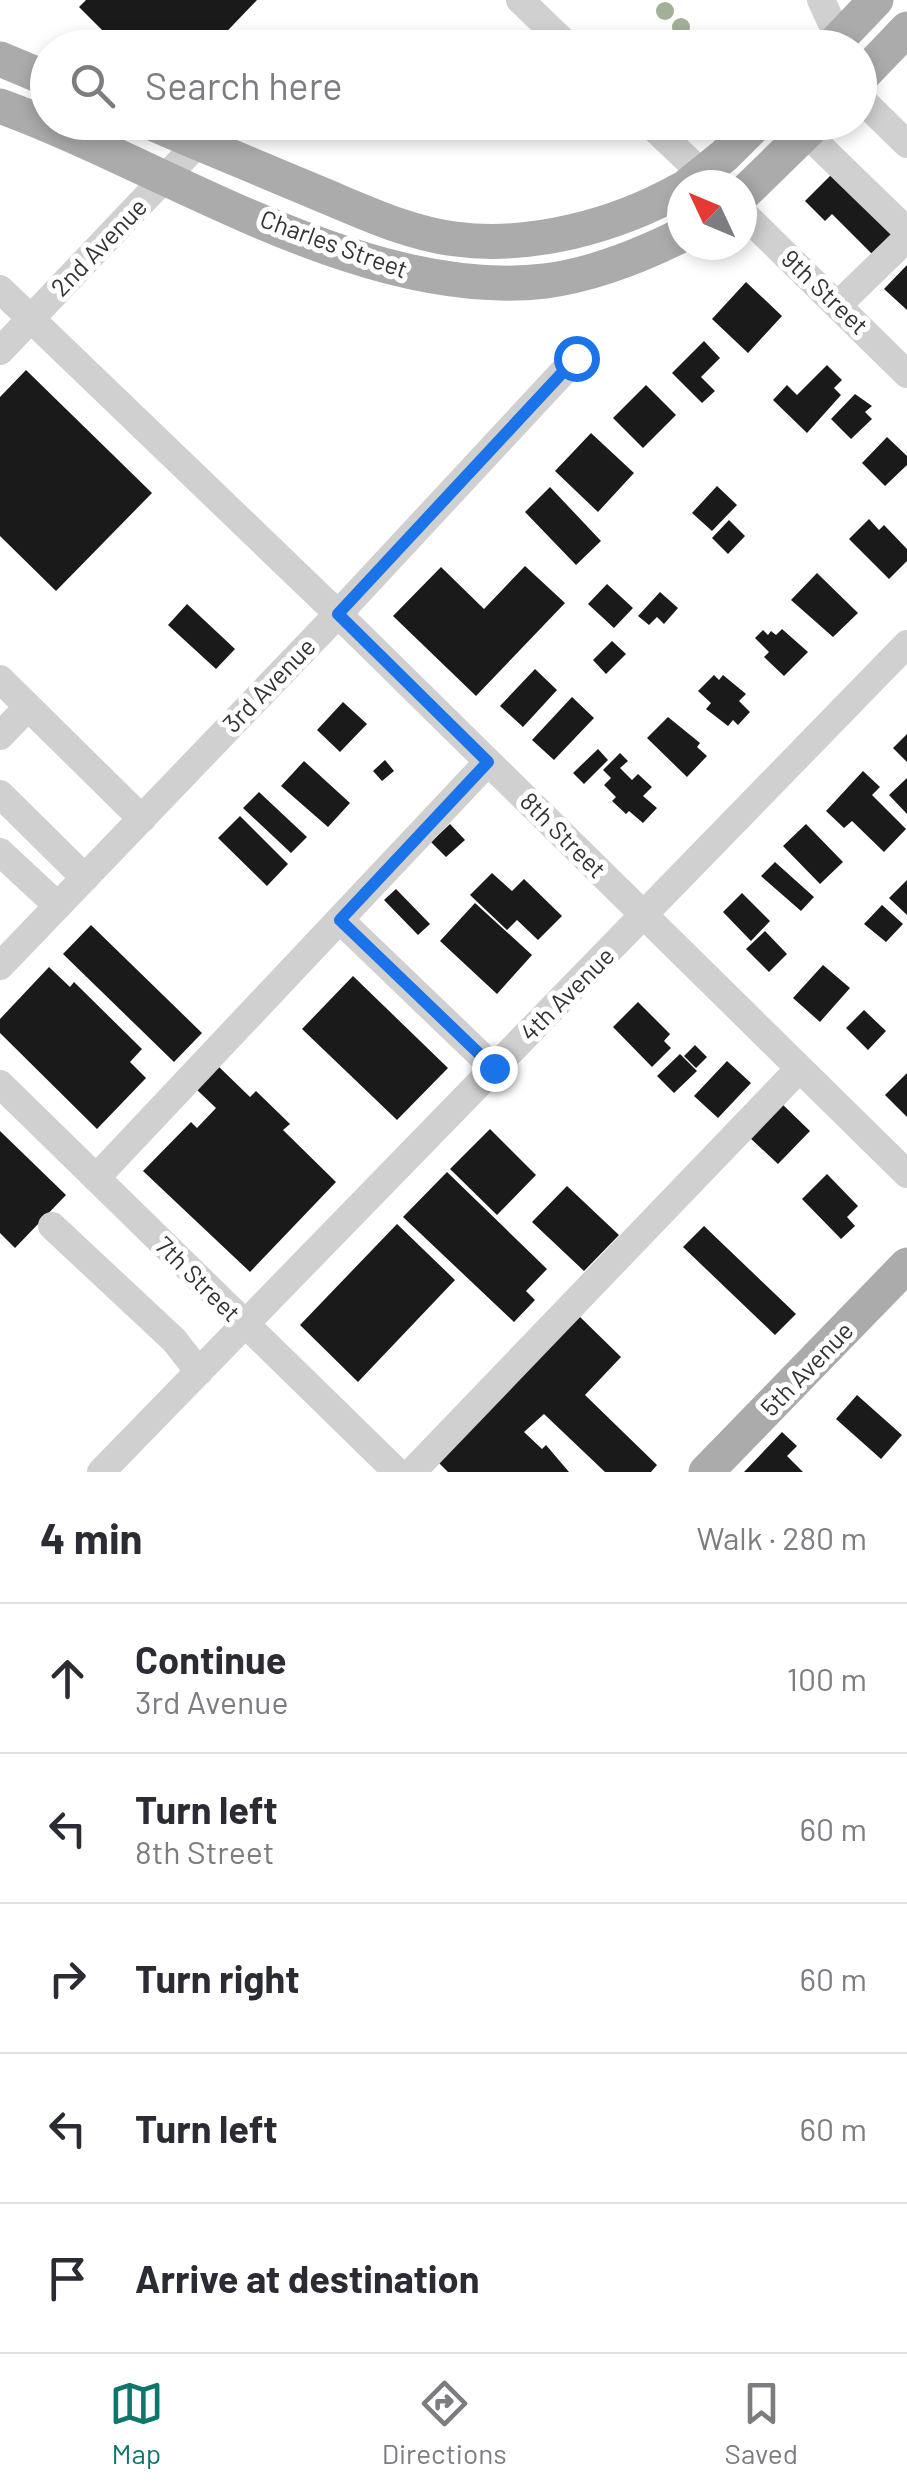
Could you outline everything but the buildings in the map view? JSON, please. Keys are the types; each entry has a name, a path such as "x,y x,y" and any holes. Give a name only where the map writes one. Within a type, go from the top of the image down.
{"main road":[{"path":"847,30 876,0"},
{"path":"877,60 907,29"},
{"path":"0,59 30,71"},
{"name":"Charles Street","path":"0,106 30,119"},
{"name":"Charles Street","path":"78,140 345,253 399,271 503,283 548,280 601,268 667,243"},
{"name":"Charles Street","path":"191,140 390,222 454,239 518,241 599,224 667,197"},
{"name":"Charles Street","path":"710,170 740,140"},
{"path":"757,180 799,140"},
{"name":"5th Avenue","path":"706,1472 907,1265"}],"street":[{"path":"520,0 551,30"},
{"path":"821,0 830,30"},
{"path":"877,115 907,144"},
{"path":"662,140 687,170"},
{"path":"822,140 907,235 839,304"},
{"name":"2nd Avenue","path":"0,351 198,143"},
{"name":"9th Street","path":"757,226 907,374"},
{"name":"8th Street","path":"0,289 338,614 907,1174"},
{"name":"3rd Avenue","path":"0,966 338,614 576,358"},
{"name":"4th Avenue","path":"101,1472 907,644"},
{"path":"0,679 142,819"},
{"path":"0,736 28,706"},
{"path":"96,1178 488,762"},
{"path":"0,794 85,878"},
{"path":"0,852 58,906"},
{"path":"340,920 494,1068"},
{"path":"412,1472 799,1068"},
{"name":"7th Street","path":"0,1084 396,1472"},
{"path":"52,1226 174,1340 198,1372"}],"route":[{"path":"494,1068 340,920 488,762 338,614 576,358"}]}
